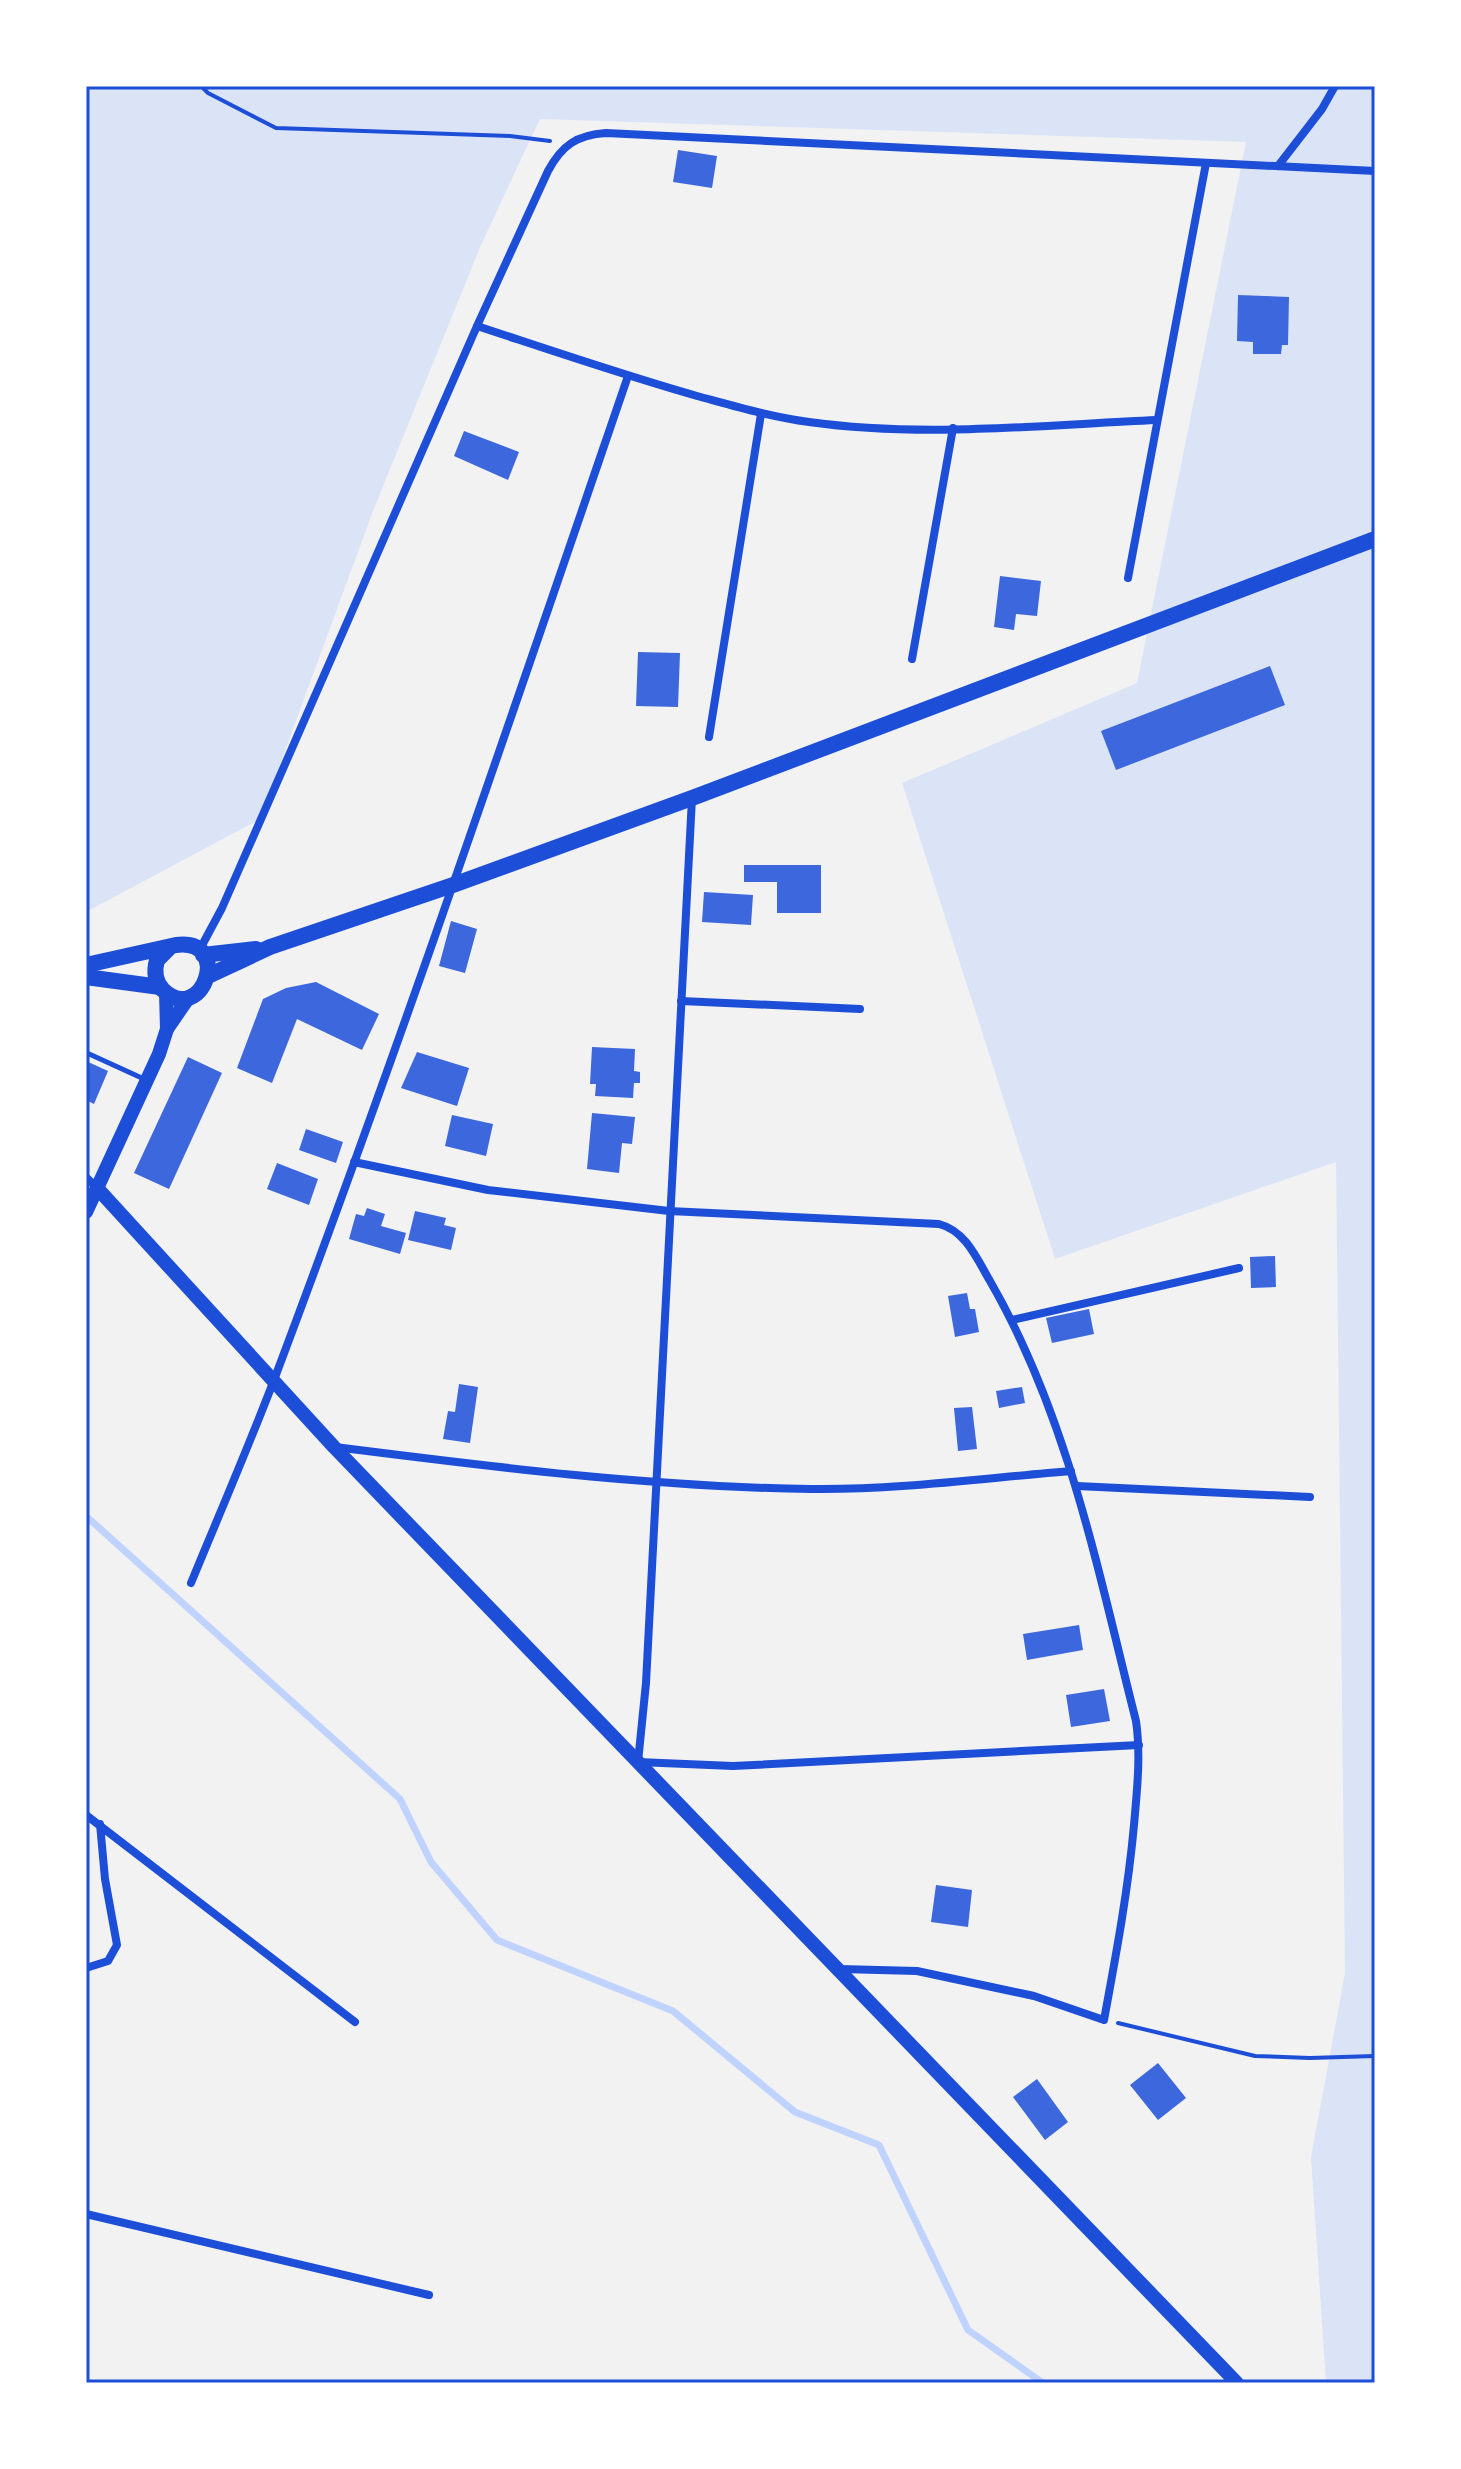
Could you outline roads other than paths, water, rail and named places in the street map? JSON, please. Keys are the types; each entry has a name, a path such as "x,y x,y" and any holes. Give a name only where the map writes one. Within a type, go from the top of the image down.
{"main road":[{"path":"208,976 270,947 453,885 692,798 1375,539"},
{"path":"86,965 182,944 201,953 270,947"},
{"path":"167,1029 163,990 157,980 155,966 170,947"},
{"path":"86,977 163,990 178,998 189,997 200,991 208,976 208,965 201,953"},
{"path":"86,1212 167,1029 189,997"},
{"path":"98,1189 334,1447 1237,2383"}],"street":[{"path":"1278,166 1322,109 1335,86"},
{"path":"201,953 548,171 568,144 578,137 606,133 1375,171"},
{"path":"1128,578 1206,163"},
{"path":"477,326 628,376 761,414 853,426 953,428 1156,420"},
{"path":"191,1583 273,1383 354,1162 628,376"},
{"path":"709,737 761,414"},
{"path":"912,659 953,428"},
{"path":"692,798 646,1683 638,1762 733,1766 1139,1745"},
{"path":"681,1001 860,1009"},
{"path":"354,1162 488,1190 669,1211 923,1222 948,1226 970,1247 1012,1320 1035,1371 1077,1486 1136,1721 1139,1745 1127,1896 1104,2020 1034,1996 917,1971 839,1969"},
{"path":"86,1177 98,1189"},
{"path":"1012,1320 1239,1268"},
{"path":"334,1447 498,1468 655,1483 861,1488 1071,1471"},
{"path":"1077,1486 1310,1497"},
{"path":"86,1815 355,2022"},
{"path":"86,1968 108,1961 117,1945 107,1897 100,1824"},
{"path":"86,2214 429,2295"}],"lane":[{"path":"87,1053 147,1080"}],"waterway":[{"path":"86,1516 400,1799 431,1862 497,1940 673,2011 795,2112 879,2145 968,2330 1043,2383"}]}
